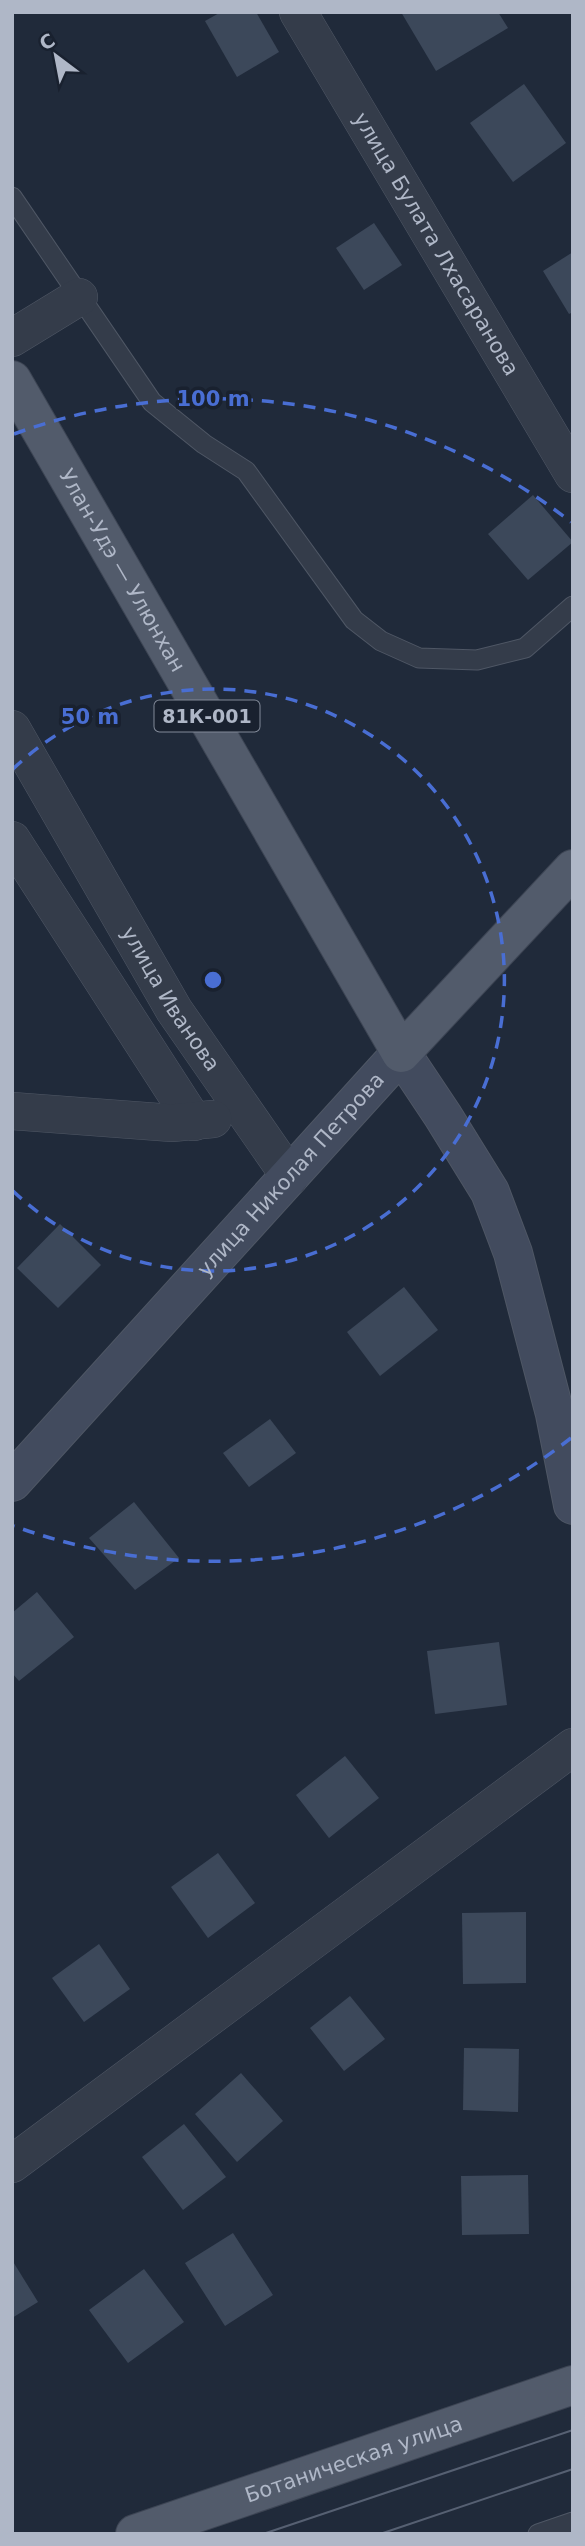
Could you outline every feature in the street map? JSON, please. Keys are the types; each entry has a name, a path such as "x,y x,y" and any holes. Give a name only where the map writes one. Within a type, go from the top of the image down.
{"main road":[{"name":"Улан-Удэ — Улюнхан","path":"12,380 401,1053"},
{"name":"улица Николая Петрова","path":"12,1482 401,1053 573,869"},
{"path":"401,1053 490,1192 509,1241 555,1414 573,1505"},
{"name":"Ботаническая улица","path":"135,2534 573,2385"}],"street":[{"name":"улица Булата Лхасаранова","path":"298,12 573,474"},
{"path":"12,338 79,297"},
{"name":"улица Иванова","path":"12,729 174,1010 290,1177"},
{"path":"12,840 194,1122"},
{"path":"12,1111 172,1123 194,1122 244,1111"},
{"path":"12,2164 573,1746"}],"lane":[{"path":"12,197 152,402 204,444 246,471 354,620 381,641 419,658 477,660 525,648 573,606"},
{"path":"538,2534 573,2522"}],"building":[{"path":"221,12 256,12 279,52 237,77 205,21"},
{"path":"401,12 498,12 508,28 436,71"},
{"path":"524,84 566,143 513,182 470,123"},
{"path":"374,223 402,265 364,290 336,248"},
{"path":"573,252 573,312 569,314 543,271"},
{"path":"533,495 573,542 528,580 488,534"},
{"path":"60,1224 101,1265 58,1308 17,1268"},
{"path":"404,1287 438,1330 380,1376 347,1332"},
{"path":"270,1419 296,1453 249,1487 223,1453"},
{"path":"134,1502 179,1558 135,1590 89,1538"},
{"path":"37,1592 74,1637 19,1681 12,1673 12,1613"},
{"path":"499,1642 507,1705 435,1714 427,1651"},
{"path":"345,1756 379,1798 329,1838 296,1795"},
{"path":"218,1853 255,1903 208,1938 171,1887"},
{"path":"526,1912 526,1983 463,1984 462,1913"},
{"path":"99,1944 130,1989 84,2022 52,1978"},
{"path":"350,1996 385,2039 344,2071 310,2028"},
{"path":"464,2048 519,2049 518,2112 463,2110"},
{"path":"241,2073 283,2121 237,2162 195,2114"},
{"path":"184,2124 226,2177 183,2210 142,2157"},
{"path":"528,2175 529,2234 462,2235 461,2176"},
{"path":"233,2233 273,2295 225,2326 185,2263"},
{"path":"12,2260 38,2302 12,2318"},
{"path":"144,2269 184,2322 128,2363 89,2310"}],"tram line":[{"path":"263,2534 573,2430"},
{"path":"380,2534 573,2469"}]}
